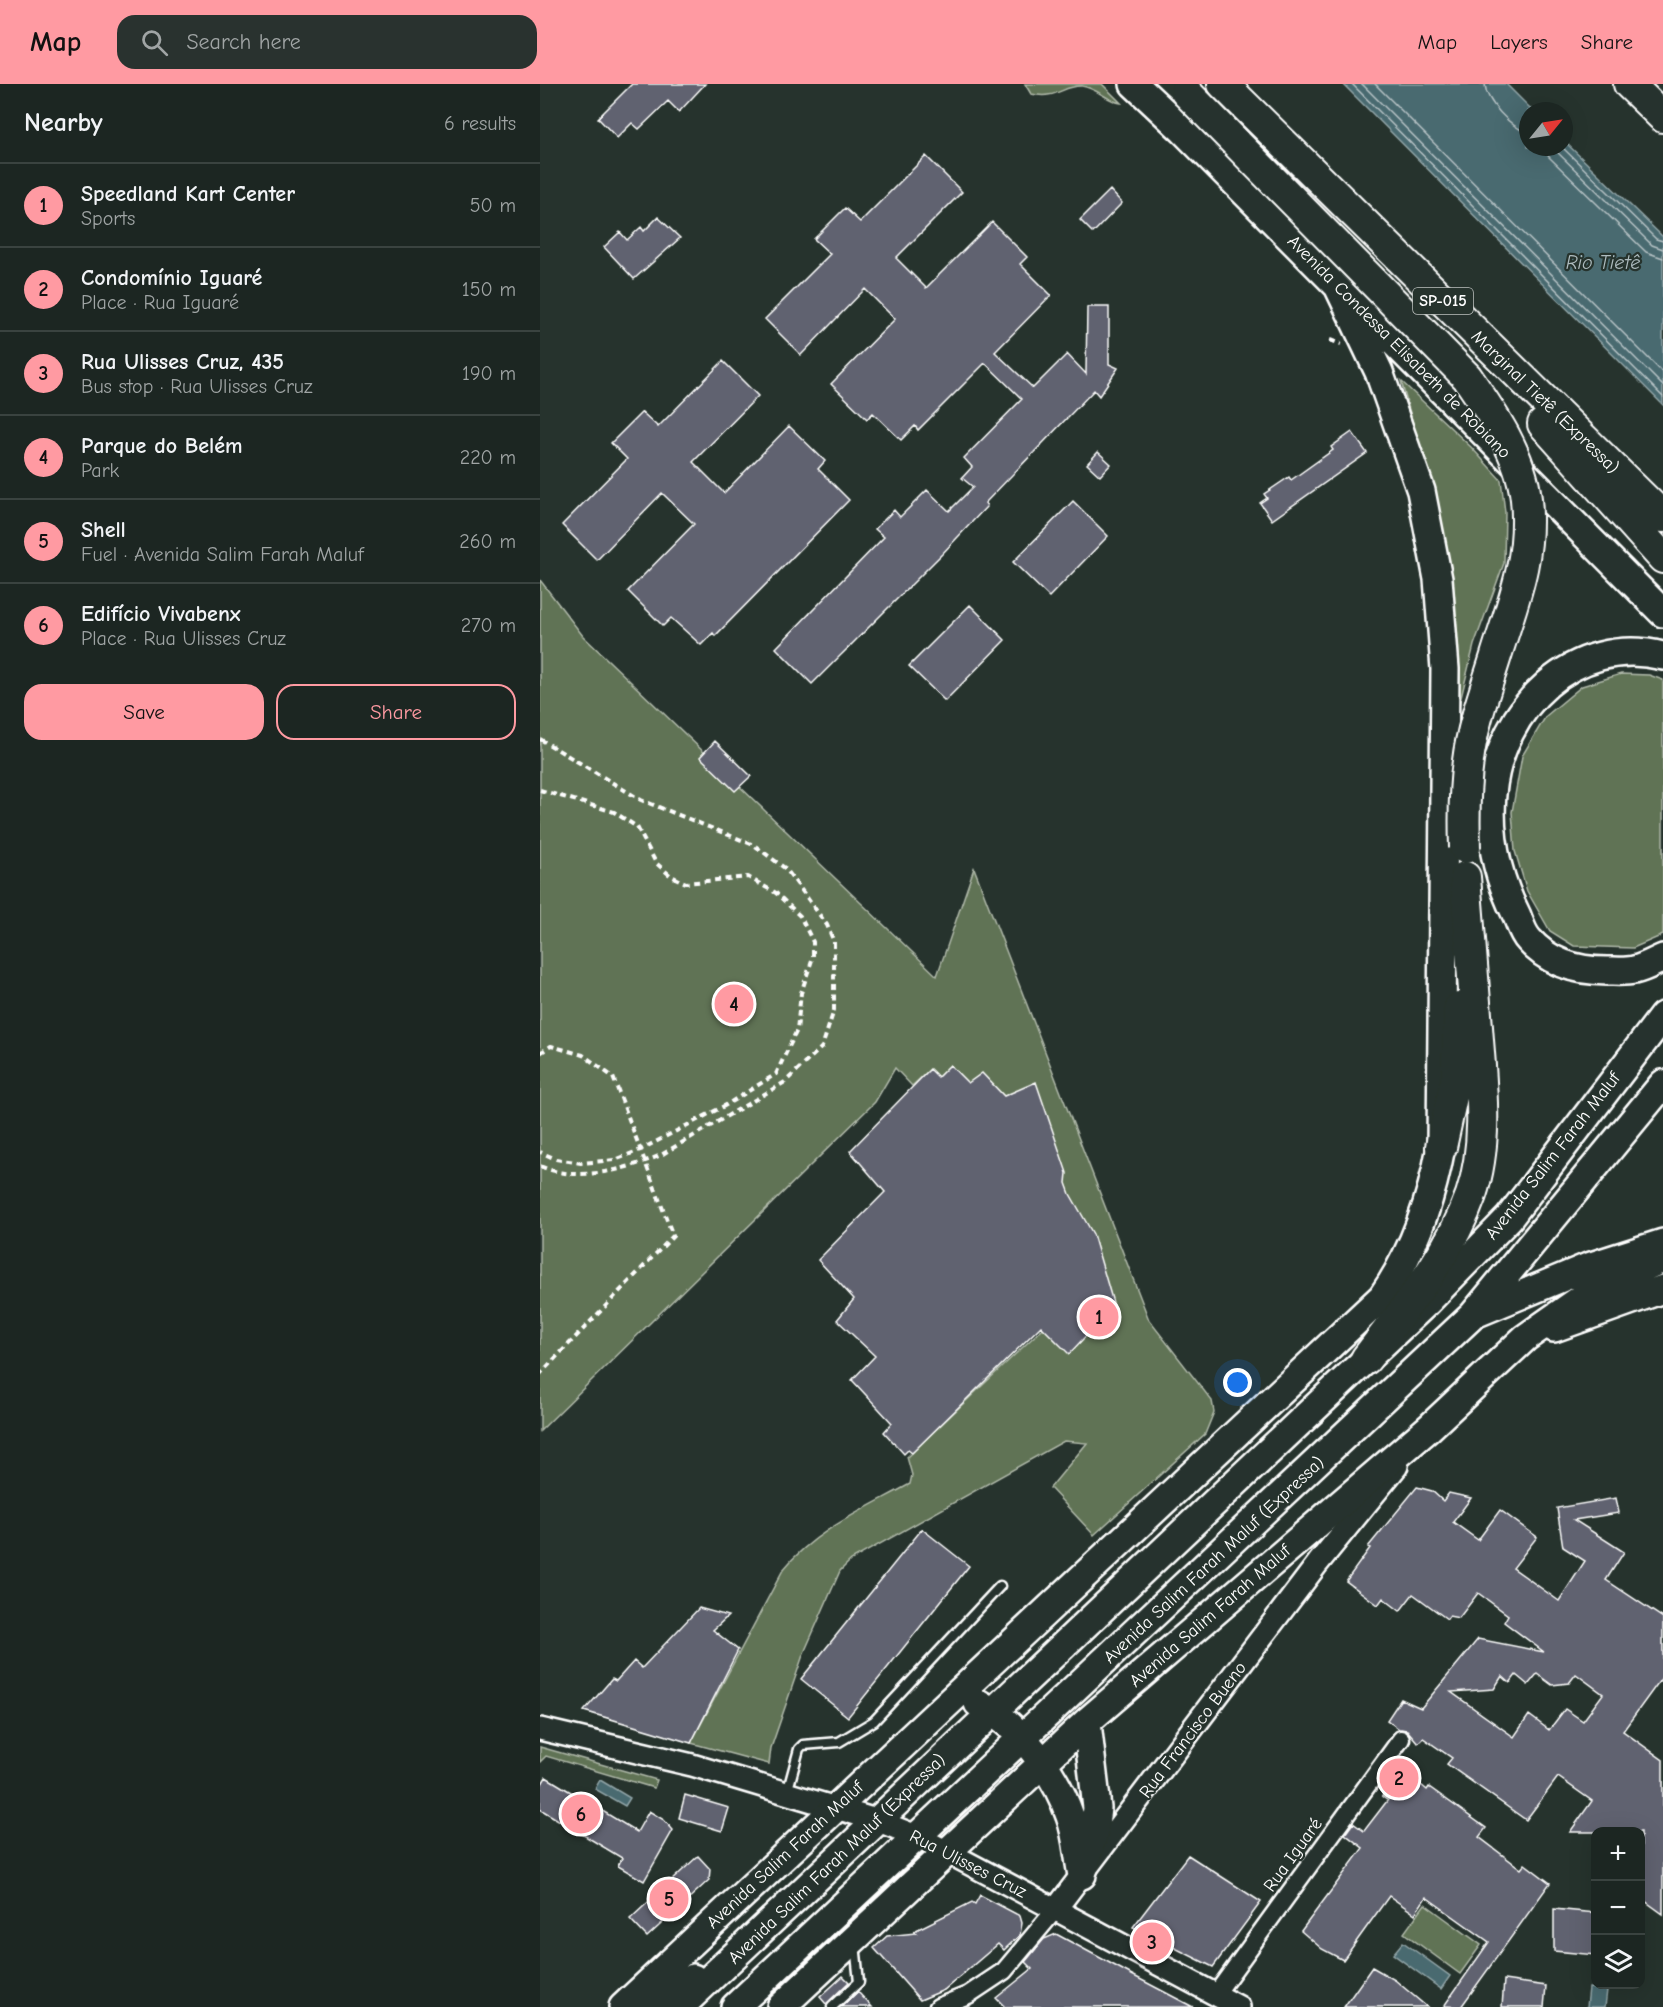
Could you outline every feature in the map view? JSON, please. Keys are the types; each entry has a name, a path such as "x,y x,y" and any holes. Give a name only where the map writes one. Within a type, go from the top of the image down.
{"highway":[{"name":"Avenida Condessa Elisabeth de Robiano","path":"1134,84 1663,613"},
{"name":"Marginal Tietê (Expressa)","path":"1223,84 1663,517"},
{"path":"1629,84 1663,117"},
{"path":"1183,88 1467,377 1495,417 1514,456 1526,497 1527,538 1517,596 1495,658 1468,758 1464,797 1465,877 1456,1078 1441,1147"},
{"name":"Avenida Salim Farah Maluf","path":"623,2007 1382,1296 1397,1276 1427,1210 1441,1147 1445,669 1438,579 1420,491 1379,372 1338,286"},
{"name":"SP-015","path":"1486,343 1532,411 1584,473 1663,558"},
{"path":"1663,657 1637,651 1603,653 1570,667 1547,683 1520,714 1504,747 1492,792 1492,853 1504,890 1528,940 1555,961 1585,971 1633,970 1663,958"},
{"path":"1366,1359 1434,1268 1450,1240 1471,1194 1481,1151 1481,1088 1465,877"},
{"name":"Avenida Salim Farah Maluf","path":"993,1712 1427,1302 1509,1218 1663,1016"},
{"name":"Avenida Salim Farah Maluf (Expressa)","path":"735,2007 1173,1599 1473,1315 1663,1084"},
{"path":"1473,1315 1588,1267 1663,1243"},
{"name":"Avenida Salim Farah Maluf","path":"781,2007 1044,1765 1088,1721 1429,1428 1525,1338 1595,1290 1663,1258"},
{"path":"1525,1338 1663,1289"},
{"path":"1065,1594 1155,1559"},
{"path":"1077,1882 1094,1834 1097,1808 1088,1721 1117,1676 1173,1599"},
{"path":"960,1693 993,1712 1022,1739 1044,1765 1070,1816 1077,1882"},
{"name":"Avenida Salim Farah Maluf (Expressa)","path":"680,2007 993,1712"},
{"path":"654,2007 694,1977 723,1968"}],"street":[{"name":"Rua Francisco Bueno","path":"938,2007 968,1995 1004,1971 1077,1882 1318,1563 1429,1428"},
{"name":"Rua Ulisses Cruz","path":"540,1729 692,1765 876,1820 919,1837 950,1851 1078,1923 1239,2007"},
{"name":"Rua Iguaré","path":"1216,1994 1401,1739"},
{"path":"1023,1892 1054,1895 1077,1882"},
{"path":"1077,1882 1070,1901 1078,1923"}],"lane":[{"path":"787,1793 799,1749 803,1745 838,1742 874,1721 1000,1586"},
{"path":"832,2007 859,1983 854,1939"}],"path":[{"path":"540,740 641,800 754,845 786,869 827,925 834,942 834,1010 822,1047 785,1082 661,1155 645,1162 616,1171 576,1174 540,1166"},
{"path":"540,790 614,812 637,827 656,863 671,876 686,883 748,878 776,893 800,916 813,942 813,957 801,993 797,1030 776,1074 726,1105 640,1150 615,1160 581,1163 556,1159 540,1152"},
{"path":"540,1053 550,1046 584,1055 613,1077 673,1236 540,1374"},
{"path":"1379,1792 1386,1798 1394,1788"}],"green space":[{"path":"1025,84 1102,84 1121,103 1082,86 1075,86 1054,94 1040,95 1031,94"},
{"path":"1401,381 1471,447 1501,480 1505,512 1504,563 1474,645 1455,722 1439,516"},
{"path":"540,580 583,636 937,976 974,868 1149,1320 1212,1401 1214,1412 1205,1434 1094,1535 1050,1488 1087,1443 1064,1441 851,1560 840,1571 803,1655 771,1748 769,1764 691,1743 783,1570 810,1543 825,1532 910,1484 912,1475 907,1457 1043,1328 1053,1314 1002,1119 950,1065 938,1077 930,1069 912,1086 895,1068 875,1102 540,1431"},
{"path":"1621,674 1649,675 1663,680 1663,935 1633,948 1574,946 1550,931 1527,891 1515,851 1512,812 1522,756 1546,716 1582,686"},
{"path":"540,1747 657,1780 654,1788 546,1756 540,1762"},
{"path":"1425,1904 1481,1945 1460,1974 1404,1933"}],"water":[{"name":"Rio Tietê","path":"1343,84 1506,84 1524,102 1519,102 1519,156 1573,156 1573,150 1663,237 1663,405"},
{"path":"600,1780 630,1798 625,1806 595,1789"},
{"path":"1403,1942 1450,1976 1441,1989 1393,1954"},
{"path":"1589,1988 1607,1990 1605,2007 1587,2007"}],"building":[{"path":"632,84 705,84 679,112 668,101 639,129 632,123 617,138 598,118"},
{"path":"926,156 962,192 896,258 926,288 992,222 1027,257 1020,264 1051,295 995,352 1033,388 1067,354 1086,374 1087,307 1109,307 1109,364 1118,368 1099,396 1094,390 985,503 987,506 942,554 812,684 776,648 884,537 875,529 894,510 900,517 927,490 949,511 973,487 962,478 972,467 964,458 1022,399 985,363 918,430 915,426 901,440 873,413 867,419 831,384 895,319 865,289 801,355 765,319 830,254 814,239 845,208 860,222"},
{"path":"1110,190 1122,203 1093,233 1080,220"},
{"path":"658,217 680,238 634,279 604,247 620,232 627,240 641,227 644,231"},
{"path":"723,361 758,396 693,462 724,493 789,426 825,461 818,469 849,500 715,636 713,633 701,645 671,618 663,626 628,591 694,524 662,493 597,560 562,525 627,459 611,443 642,412 658,427"},
{"path":"1352,432 1367,453 1272,520 1260,503 1267,498 1264,494 1289,477 1291,480 1333,450 1331,447"},
{"path":"1098,452 1111,464 1100,476 1087,464"},
{"path":"1073,501 1108,536 1049,597 1013,562"},
{"path":"970,605 1005,640 945,701 909,666"},
{"path":"715,741 751,776 735,791 700,757"},
{"path":"950,1065 968,1083 982,1073 1004,1096 1036,1082 1067,1173 1066,1183 1093,1234 1114,1306 1069,1354 1041,1326 912,1453 908,1450 904,1454 884,1432 892,1423 852,1380 875,1356 837,1320 854,1299 818,1260 885,1192 850,1151 930,1069 938,1077"},
{"path":"1417,1487 1432,1491 1443,1501 1449,1493 1471,1498 1453,1522 1478,1540 1500,1510 1537,1537 1513,1568 1559,1601 1585,1561 1563,1547 1557,1508 1616,1498 1619,1513 1574,1520 1624,1552 1606,1580 1663,1618 1663,1676 1623,1731 1663,1760 1663,1914 1645,1901 1645,1827 1591,1827 1591,1832 1570,1832 1592,1801 1558,1777 1526,1820 1447,1764 1452,1758 1423,1738 1418,1743 1407,1730 1399,1729 1387,1720 1401,1699 1421,1708 1478,1639 1544,1652 1504,1622 1508,1615 1478,1593 1459,1618 1449,1616 1447,1619 1413,1594 1400,1611 1383,1598 1378,1605 1346,1581 1370,1548 1368,1547","holes":["1537,1674 1552,1685 1569,1683 1576,1674 1603,1694 1583,1721 1565,1709 1549,1730 1529,1715 1514,1737 1451,1692 1494,1689 1502,1676 1510,1683 1516,1675 1528,1685"]},
{"path":"922,1529 969,1566 848,1717 801,1679"},
{"path":"699,1608 728,1616 713,1630 738,1650 691,1743 584,1711 612,1679 616,1681 634,1661 642,1668"},
{"path":"1401,1768 1427,1790 1429,1787 1486,1828 1479,1837 1521,1869 1525,1864 1550,1883 1461,2007 1444,2006 1489,1942 1426,1897 1415,1914 1389,1896 1343,1960 1322,1949 1301,1931 1363,1848 1345,1834 1353,1823 1364,1831 1397,1788 1390,1782"},
{"path":"546,1777 637,1832 649,1811 664,1820 673,1830 644,1881 618,1866 622,1858 540,1809 540,1787"},
{"path":"685,1795 729,1808 722,1831 679,1818"},
{"path":"1188,1855 1261,1902 1213,1967 1133,1927"},
{"path":"698,1856 710,1869 709,1880 647,1937 630,1919"},
{"path":"980,1895 1020,1916 1022,1923 1020,1935 1004,1950 998,1944 944,1990 920,2000 874,1948 887,1936 916,1933 914,1931 972,1902 975,1904"},
{"path":"1554,1909 1591,1913 1591,1955 1554,1951"},
{"path":"1056,1934 1193,2007 1005,2007 996,1998 1032,1969 1025,1962 1044,1939"},
{"path":"1372,1967 1395,1980 1427,2007 1344,2007"},
{"path":"843,1976 849,1982 826,2004 820,1997"},
{"path":"1504,1980 1546,1986 1544,2007 1502,2007"},
{"path":"858,1992 872,2007 841,2007"}],"place":[{"name":"Parque do Belém","path":"734,1004"},
{"name":"Speedland Kart Center","path":"1099,1317"},
{"name":"Condomínio Iguaré","path":"1399,1778"},
{"name":"Edifício Vivabenx","path":"581,1814"},
{"name":"Shell","path":"669,1899"},
{"name":"Rua Ulisses Cruz, 435","path":"1152,1942"}]}
